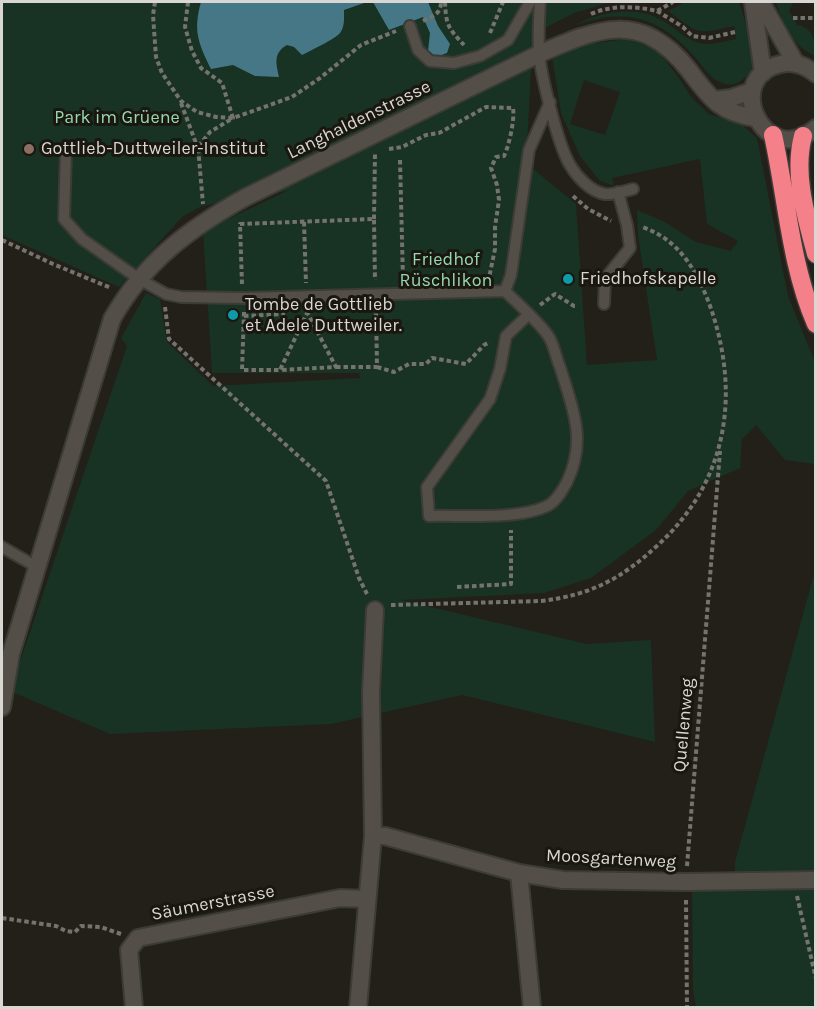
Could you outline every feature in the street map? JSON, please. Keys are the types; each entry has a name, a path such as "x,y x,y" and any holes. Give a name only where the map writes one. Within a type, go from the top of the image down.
{"highway":[{"path":"809,132 798,165 807,220 816,254"},
{"path":"773,135 795,257 816,324"}],"street":[{"path":"753,2 763,73"},
{"path":"761,2 796,64"},
{"name":"Langhaldenstrasse","path":"2,707 11,654 112,319 127,293 174,245 208,219 246,197 539,54 578,37 599,31 641,32 654,37 669,47 706,94 738,115 756,118"},
{"path":"809,132 788,139 773,135 760,125 756,118 751,101 752,91 763,73 782,64 796,64 816,74"},
{"path":"714,100 731,98 752,91"},
{"path":"358,1008 373,836 371,691 375,610"},
{"name":"Moosgartenweg","path":"373,836 385,836 519,873 563,880 686,882 816,880"},
{"path":"519,873 532,1008"},
{"name":"Säumerstrasse","path":"134,1008 129,950 138,938 340,898 367,899"}],"lane":[{"path":"410,26 418,50 430,61 454,63 480,56 508,40 530,2"},
{"path":"540,2 539,54 563,150 570,165 592,189 605,194 633,189"},
{"path":"505,291 511,274 529,150 550,102"},
{"path":"66,151 64,219 82,239 139,279 166,294 181,297 243,298 505,291 528,315 550,338 575,415 575,464 562,492 549,506 511,514 429,516 427,487 490,399 500,369 506,336 528,315"},
{"path":"604,304 604,279 630,248 627,225 618,192"},
{"path":"2,547 37,567"}],"path":[{"path":"155,2 153,15 156,57 162,73 181,101 198,147 203,209 208,219"},
{"path":"188,2 185,27 192,51 201,68 222,83 234,118"},
{"path":"198,147 210,132 234,118 292,97 361,45 422,22 437,14 444,2"},
{"path":"444,2 445,21 454,35 465,46 472,48"},
{"path":"485,40 492,31 503,2"},
{"path":"657,11 683,27 692,36 709,38 735,32"},
{"path":"793,18 816,18"},
{"path":"181,101 197,112 216,117 234,118"},
{"path":"377,367 375,152 402,147 426,135 439,133 486,107 513,108 509,146 504,156 496,157 491,168 499,200 495,249 486,292"},
{"path":"400,160 403,293"},
{"path":"374,219 240,224 243,298 242,370 377,367 394,372 409,364 426,364 432,358 466,364 484,345 506,336"},
{"path":"304,222 308,314 336,367"},
{"path":"166,294 164,298 170,339 326,481 359,578 375,610 387,605 541,601 565,598 590,591 620,576 646,557 671,534 699,498 711,473 721,445 726,415 726,383 722,350 715,319 705,293 685,256 672,243 656,232 627,225"},
{"path":"2,240 113,288"},
{"path":"528,315 555,294 577,306"},
{"path":"280,370 308,314"},
{"name":"Quellenweg","path":"687,1008 686,882 721,445"},
{"path":"457,587 511,584 511,514"},
{"path":"796,880 796,892 816,979"},
{"path":"2,918 56,926 75,932 81,926 101,927 117,931 134,943"}],"green space":[{"path":"2,2 663,2 608,3 574,13 533,34 526,163 576,204 587,365 657,360 638,236 637,210 663,221 696,242 731,251 738,241 707,224 700,159 612,178 614,186 600,181 580,156 561,113 552,57 588,44 628,39 657,50 691,97 709,114 742,125 757,138 788,296 815,362 815,464 785,460 756,425 742,439 740,468 688,491 656,530 591,578 544,593 401,600 587,644 651,640 655,742 462,695 331,724 110,734 10,691 127,346 121,338 146,293 160,299 167,342 213,386 360,378 359,373 212,373 203,231 287,191 202,206 182,217 119,287 2,235","holes":["584,80 620,92 605,135 570,124"]},
{"path":"685,2 739,2 754,53 751,71 741,81 731,85 718,81 666,31 638,19 607,17 573,26 594,17 630,11 653,16 699,43 713,44 736,39 734,26 711,31 698,30 668,11"},
{"path":"776,2 794,2 789,10 797,25 810,32 815,46 815,56 794,40 782,19"},
{"path":"813,578 815,578 815,1007 696,1007 693,990 692,888 735,875 735,862"}],"water":[{"path":"201,2 367,2 344,10 342,31 322,45 302,55 294,47 287,45 279,51 277,67 279,77 255,76 233,65 211,69 198,36 197,21"},
{"path":"373,2 428,2 438,26 450,44 447,53 436,57 428,51 430,33 423,17 389,30"}],"place":[{"name":"Gottlieb-Duttweiler-Institut","path":"29,149"},
{"name":"Friedhofskapelle","path":"568,279"},
{"name":"Tombe de Gottlieb et Adele Duttweiler.","path":"233,315"}],"park label":[{"name":"Park im Grüene","path":"117,118"},
{"name":"Friedhof Rüschlikon","path":"446,270"}]}
